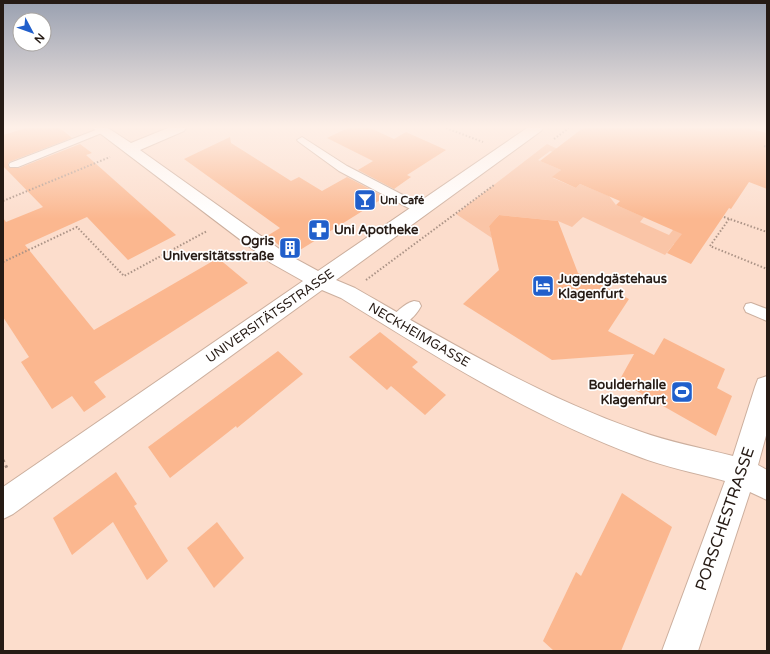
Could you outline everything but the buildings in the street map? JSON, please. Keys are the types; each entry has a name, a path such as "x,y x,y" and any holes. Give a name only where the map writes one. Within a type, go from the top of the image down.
{"street":[{"name":"NECKHEIMGASSE","path":"143,159 278,258 319,280 348,293 458,359 561,411 639,444 755,479"},
{"name":"UNIVERSITÄTSSTRASSE","path":"3,504 492,159"},
{"name":"PORSCHESTRASSE","path":"680,651 755,479 767,387"}],"lane":[{"path":"14,164 28,159"},
{"path":"329,159 420,209"},
{"path":"396,322 414,306"},
{"path":"751,308 767,315"}],"path":[{"path":"3,201 107,159"},
{"path":"724,217 767,232"},
{"path":"730,219 710,246 767,269"},
{"path":"3,262 77,227 124,276 227,221"}],"shaded area":[{"path":"528,159 540,159 538,160 561,170 553,178 576,188 580,184 609,196 616,205 644,217 640,222 669,235 676,226 689,231 678,245 674,244 665,255 583,217 572,227 558,221 499,215 489,226 492,238 456,214"}],"place":[{"name":"Uni Café","path":"365,200"},
{"name":"Uni Apotheke","path":"319,230"},
{"name":"Ogris Universitätsstraße","path":"290,248"},
{"name":"Jugendgästehaus Klagenfurt","path":"543,286"},
{"name":"Boulderhalle Klagenfurt","path":"682,392"}]}
